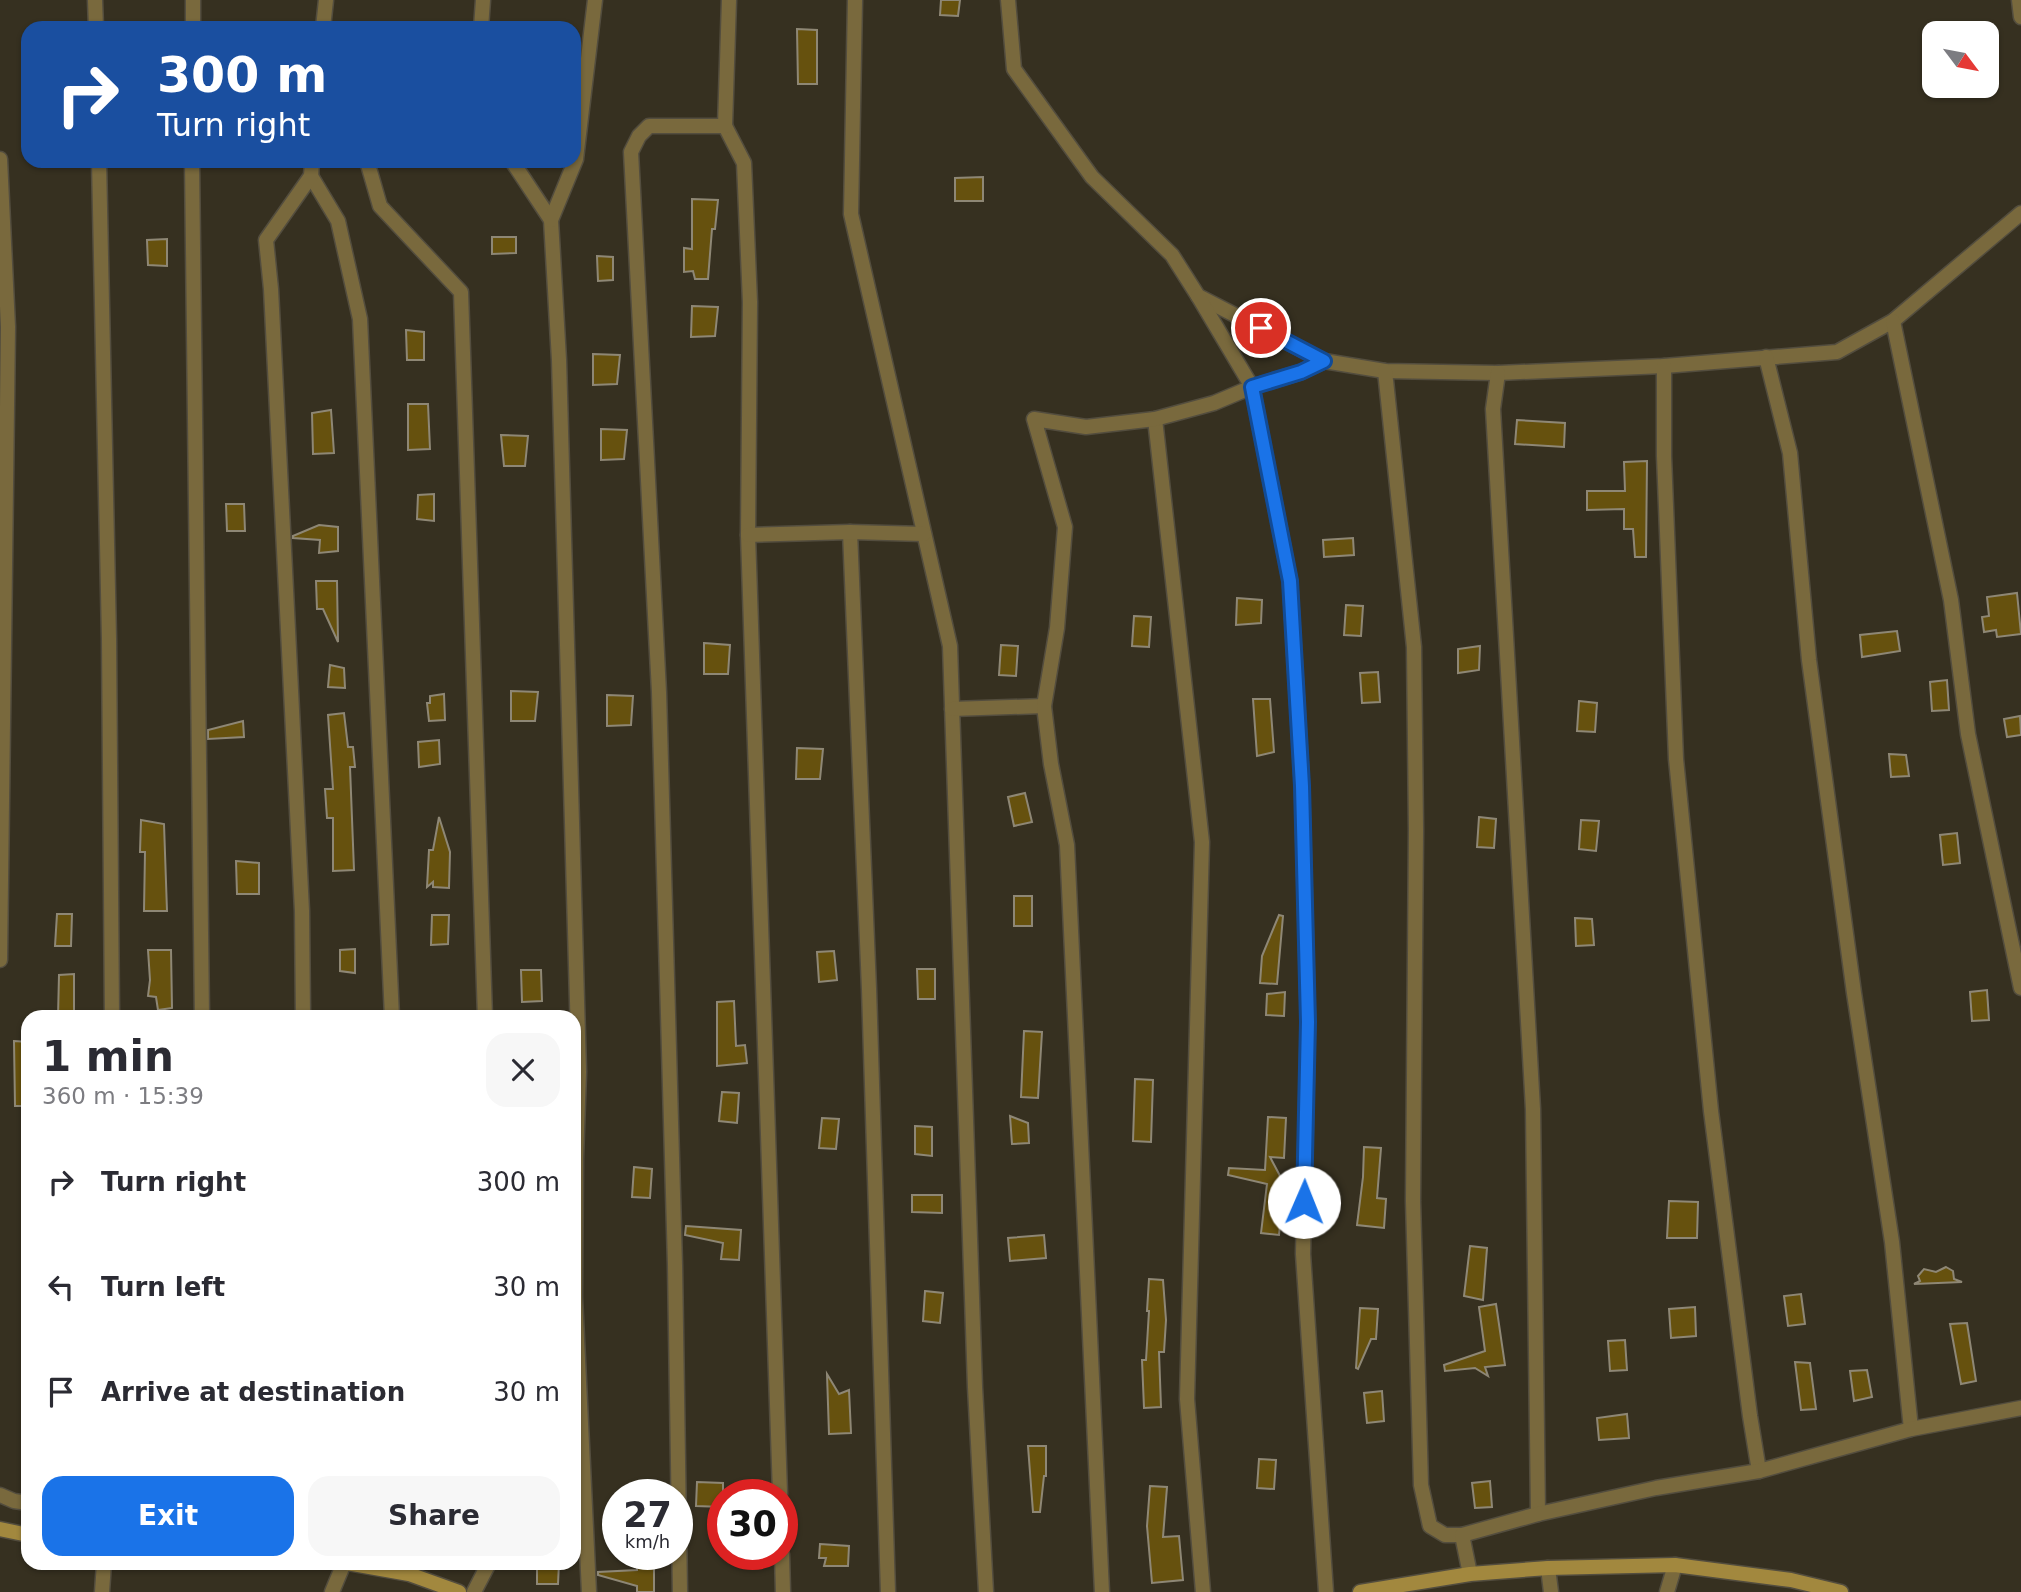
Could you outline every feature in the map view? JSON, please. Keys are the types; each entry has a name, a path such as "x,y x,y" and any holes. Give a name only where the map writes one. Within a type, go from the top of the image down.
{"street":[{"path":"95,0 96,21"},
{"path":"193,0 193,21"},
{"path":"325,21 326,0"},
{"path":"482,21 483,0"},
{"path":"581,117 595,0"},
{"path":"729,0 725,126 744,163 750,302 748,535 779,1479"},
{"path":"855,0 851,214 950,646 975,1387 986,1592"},
{"path":"1008,0 1014,69 1093,177 1172,255 1252,387 1291,594 1302,786 1308,1022 1303,1254 1326,1592"},
{"path":"2019,0 2021,17"},
{"path":"680,1592 675,1279 659,692 631,152 639,136 649,126 725,126"},
{"path":"0,159 8,327 0,960"},
{"path":"99,168 109,627 112,1010"},
{"path":"192,168 202,1010"},
{"path":"303,1010 302,911 271,289 266,240 311,176 312,168"},
{"path":"369,168 380,206 461,292 485,1010"},
{"path":"517,168 551,220"},
{"path":"572,168 551,220 559,374 577,1010"},
{"path":"311,176 338,221 360,318 392,1010"},
{"path":"1198,296 1324,361 1385,371 1498,373 1664,366 1837,352 1893,321 2021,213"},
{"path":"1893,321 1951,600 1968,734 2021,988"},
{"path":"1766,357 1790,453 1809,660 1852,979 1892,1242 1912,1429"},
{"path":"1102,1592 1067,845 1051,764 1044,706 1056,628 1065,527 1034,419 1086,428 1155,419 1214,404 1324,361"},
{"path":"1664,366 1664,456 1676,759 1712,1111 1759,1471"},
{"path":"1385,371 1414,648 1416,844 1413,1201 1421,1485 1430,1526 1445,1535 1462,1535 1538,1514 1656,1488 1759,1471 1912,1429 2021,1408"},
{"path":"1498,373 1493,409 1533,1109 1538,1514"},
{"path":"1155,419 1202,842 1186,1399 1203,1592"},
{"path":"748,535 850,532 924,534"},
{"path":"850,532 869,989 888,1592"},
{"path":"952,709 1044,706"},
{"path":"581,1423 589,1592"},
{"path":"0,1495 21,1502"},
{"path":"0,1529 21,1534"},
{"path":"1462,1535 1470,1574"},
{"path":"1360,1592 1470,1574 1548,1568 1675,1564 1791,1586 1841,1592"},
{"path":"1667,1592 1675,1564"},
{"path":"1548,1568 1551,1592"},
{"path":"102,1592 104,1570"},
{"path":"332,1592 343,1570"},
{"path":"386,1570 409,1574 459,1592"},
{"path":"474,1592 485,1570"},
{"path":"782,1570 783,1592"}],"building":[{"path":"941,0 960,0 958,16 940,15"},
{"path":"797,29 817,30 817,84 798,84"},
{"path":"983,177 983,201 955,201 955,178"},
{"path":"692,199 718,200 715,229 712,229 708,279 695,279 693,271 684,272 684,248 692,249"},
{"path":"492,237 516,237 516,253 492,254"},
{"path":"167,239 167,266 148,265 147,240"},
{"path":"597,256 613,257 613,280 598,281"},
{"path":"692,306 718,307 715,336 691,337"},
{"path":"406,330 424,332 424,360 407,360"},
{"path":"593,354 620,355 617,384 593,385"},
{"path":"408,404 428,404 430,449 408,450"},
{"path":"331,410 334,453 313,454 312,413"},
{"path":"1517,420 1565,423 1564,447 1515,444"},
{"path":"601,429 627,430 624,459 601,460"},
{"path":"501,435 528,436 525,466 504,466"},
{"path":"1647,461 1646,557 1635,557 1633,529 1624,529 1624,509 1587,510 1587,491 1625,491 1624,462"},
{"path":"434,494 434,521 417,519 418,495"},
{"path":"226,504 244,504 245,531 227,531"},
{"path":"319,525 338,527 338,551 319,553 320,540 293,538"},
{"path":"1353,538 1354,555 1324,557 1323,540"},
{"path":"316,581 337,581 338,642 323,609 317,609"},
{"path":"2017,593 2021,634 1997,637 1996,630 1984,632 1982,617 1989,616 1987,597"},
{"path":"1237,598 1262,600 1261,623 1236,625"},
{"path":"1346,605 1363,606 1361,636 1344,635"},
{"path":"1134,616 1151,617 1149,647 1132,646"},
{"path":"1897,631 1900,651 1862,657 1860,635"},
{"path":"704,643 730,645 728,674 704,674"},
{"path":"1001,645 1018,646 1016,676 999,675"},
{"path":"1480,646 1479,670 1458,673 1458,649"},
{"path":"330,665 344,668 345,688 328,687"},
{"path":"1378,672 1380,702 1362,703 1360,673"},
{"path":"1947,680 1949,710 1932,711 1930,682"},
{"path":"511,691 538,692 535,721 511,721"},
{"path":"444,694 445,720 429,721 427,703 430,703 430,696"},
{"path":"607,695 633,696 631,725 607,726"},
{"path":"1253,699 1270,699 1274,752 1257,756"},
{"path":"1579,701 1597,703 1595,732 1577,731"},
{"path":"344,713 348,747 353,747 355,767 350,767 354,870 333,871 333,818 327,818 325,789 333,789 328,715"},
{"path":"2020,716 2021,735 2007,737 2004,719"},
{"path":"243,721 244,737 208,739 208,730"},
{"path":"439,740 440,764 419,767 418,742"},
{"path":"797,748 823,749 820,779 796,779"},
{"path":"1889,754 1906,755 1909,776 1891,777"},
{"path":"1025,793 1032,822 1014,826 1008,797"},
{"path":"439,817 450,852 449,888 433,887 433,882 427,887 429,850 433,850"},
{"path":"1479,817 1496,819 1494,848 1477,847"},
{"path":"141,820 164,824 167,911 144,911 145,852 140,852"},
{"path":"1581,820 1599,821 1596,851 1579,849"},
{"path":"1957,833 1960,863 1943,865 1940,835"},
{"path":"236,861 259,863 259,894 237,894"},
{"path":"1014,896 1032,896 1032,926 1014,926"},
{"path":"57,914 72,914 71,946 55,946"},
{"path":"432,915 449,915 448,944 431,945"},
{"path":"1279,915 1283,916 1277,984 1260,983 1262,956"},
{"path":"1575,918 1592,919 1594,945 1576,946"},
{"path":"355,949 355,973 340,971 340,950"},
{"path":"148,950 171,950 172,1008 158,1010 156,997 148,996"},
{"path":"834,951 837,980 819,982 817,952"},
{"path":"917,969 935,969 935,999 918,999"},
{"path":"521,970 541,970 542,1001 522,1002"},
{"path":"74,974 74,1010 58,1010 59,975"},
{"path":"1987,990 1989,1020 1972,1021 1970,992"},
{"path":"1285,992 1284,1016 1266,1015 1267,994"},
{"path":"734,1001 736,1046 745,1045 747,1063 717,1066 717,1002"},
{"path":"1024,1031 1042,1032 1038,1098 1021,1097"},
{"path":"14,1041 21,1042 21,1106 15,1106"},
{"path":"1135,1079 1153,1080 1151,1142 1133,1141"},
{"path":"722,1092 739,1093 737,1123 719,1121"},
{"path":"1010,1116 1028,1123 1029,1143 1012,1144"},
{"path":"1268,1117 1286,1118 1284,1158 1270,1157 1287,1189 1281,1187 1280,1193 1283,1193 1279,1235 1261,1233 1267,1184 1228,1175 1229,1168 1265,1170"},
{"path":"822,1118 839,1119 836,1149 819,1148"},
{"path":"915,1126 932,1127 932,1156 915,1154"},
{"path":"1364,1147 1381,1148 1377,1198 1386,1199 1384,1228 1357,1225"},
{"path":"634,1167 652,1169 650,1198 632,1197"},
{"path":"912,1195 942,1195 942,1213 912,1212"},
{"path":"1669,1201 1698,1202 1697,1238 1667,1238"},
{"path":"686,1226 741,1230 739,1260 721,1259 723,1243 685,1235"},
{"path":"1044,1235 1046,1258 1010,1261 1008,1238"},
{"path":"1470,1246 1487,1248 1483,1300 1464,1296"},
{"path":"1946,1267 1953,1271 1954,1279 1962,1282 1914,1284 1920,1281 1918,1276 1924,1269 1936,1272"},
{"path":"1149,1279 1163,1280 1166,1320 1164,1352 1159,1352 1161,1407 1144,1408 1142,1360 1146,1360"},
{"path":"925,1291 943,1293 940,1323 923,1321"},
{"path":"1801,1294 1805,1324 1788,1326 1784,1296"},
{"path":"1496,1304 1505,1365 1485,1367 1488,1376 1475,1368 1445,1371 1444,1365 1485,1351 1479,1307"},
{"path":"1695,1307 1696,1336 1671,1338 1669,1309"},
{"path":"1360,1308 1378,1309 1376,1339 1371,1339 1358,1369 1356,1368"},
{"path":"1967,1323 1976,1381 1961,1384 1950,1324"},
{"path":"1625,1340 1627,1370 1610,1371 1608,1341"},
{"path":"1795,1362 1810,1363 1816,1409 1801,1410"},
{"path":"1867,1370 1872,1397 1854,1401 1850,1371"},
{"path":"827,1374 839,1394 849,1390 851,1433 829,1434"},
{"path":"1382,1391 1384,1421 1367,1423 1364,1393"},
{"path":"1627,1414 1629,1438 1599,1440 1597,1418"},
{"path":"1028,1446 1046,1446 1046,1476 1040,1512 1033,1512"},
{"path":"1259,1459 1276,1460 1274,1489 1257,1488"},
{"path":"1490,1481 1492,1507 1475,1508 1472,1483"},
{"path":"697,1482 707,1482 707,1506 696,1506"},
{"path":"1150,1486 1167,1487 1163,1537 1179,1536 1183,1580 1152,1583 1147,1526"},
{"path":"820,1544 849,1546 848,1566 824,1566 826,1558 819,1558"},
{"path":"537,1570 559,1570 558,1584 537,1584"},
{"path":"654,1570 654,1592 637,1592 637,1586 598,1575 598,1572"}],"route":[{"path":"1261,328 1324,361 1301,372 1252,387 1290,581 1302,786 1308,1022 1304,1202"}]}
